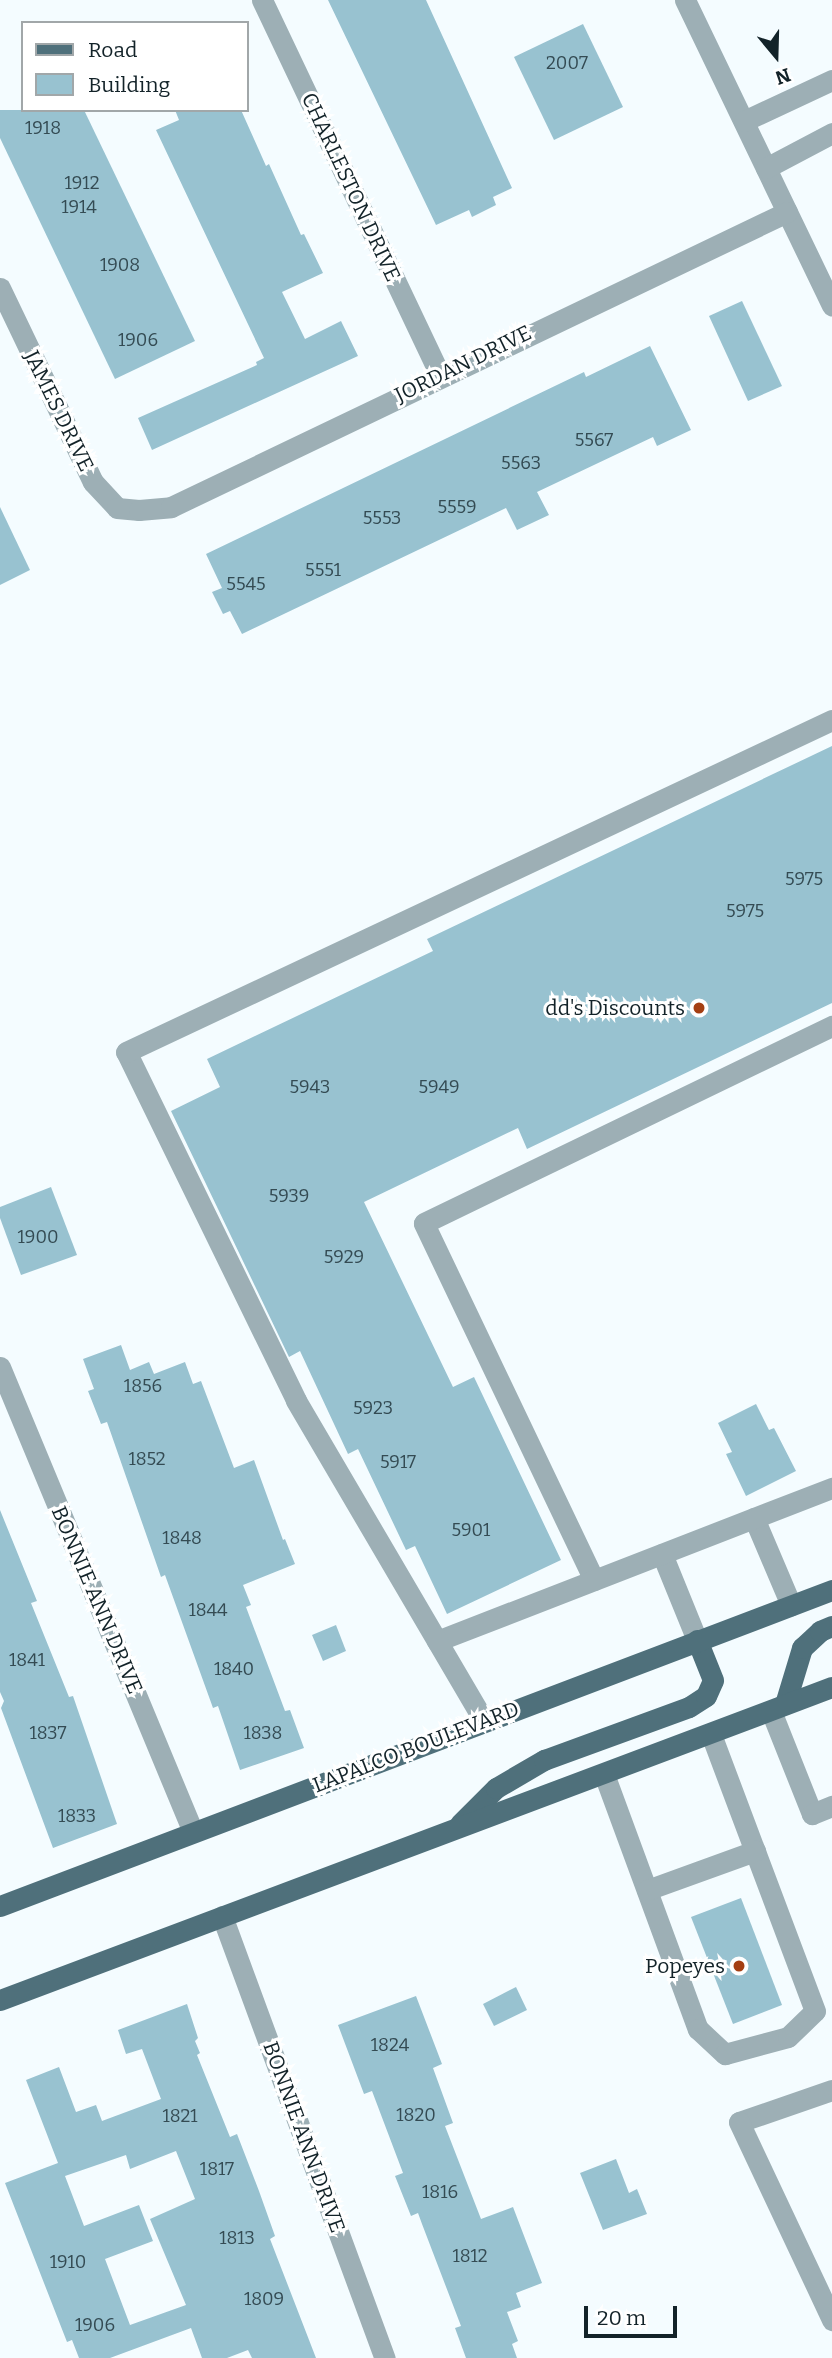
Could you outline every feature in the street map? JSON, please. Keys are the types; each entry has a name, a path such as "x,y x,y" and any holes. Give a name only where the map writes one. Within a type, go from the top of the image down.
{"main road":[{"name":"LAPALCO BOULEVARD","path":"0,1906 832,1590"},
{"path":"778,1708 802,1648 820,1631 832,1626"},
{"path":"456,1828 496,1788 544,1760 689,1707 706,1696 713,1680 697,1640"},
{"path":"0,2000 832,1687"}],"street":[{"name":"CHARLESTON DRIVE","path":"261,0 440,375"},
{"path":"685,0 832,305"},
{"path":"744,121 832,80"},
{"path":"766,168 832,133"},
{"name":"JORDAN DRIVE","path":"139,510 171,507 440,375 787,212"},
{"name":"JAMES DRIVE","path":"0,288 93,481 117,508 139,510"},
{"path":"484,1721 296,1400 126,1052 832,720"},
{"path":"594,1580 424,1223 832,1026"},
{"name":"BONNIE ANN DRIVE","path":"0,1367 193,1832"},
{"path":"437,1641 832,1488"},
{"path":"754,1518 791,1605"},
{"path":"662,1554 697,1640"},
{"path":"778,1708 812,1814 832,1806"},
{"path":"604,1774 698,2029 725,2054 788,2037 816,2011 711,1734"},
{"path":"647,1890 755,1851"},
{"name":"BONNIE ANN DRIVE","path":"222,1916 385,2358"},
{"path":"832,2090 739,2122 832,2320"}],"building":[{"path":"328,0 426,0 512,188 493,197 496,205 472,217 469,210 436,225"},
{"path":"583,24 623,107 554,140 514,57"},
{"path":"0,110 85,112 195,341 115,379 0,138"},
{"path":"176,112 242,112 266,166 269,164 301,235 304,234 323,273 282,292 305,339 341,321 358,356 152,450 138,418 257,365 256,362 264,358 156,130 179,120"},
{"path":"742,301 782,386 748,401 709,316"},
{"path":"650,346 691,430 657,446 653,437 537,492 549,515 517,530 506,508 242,634 230,611 223,614 212,592 222,588 206,554 584,372 586,377"},
{"path":"0,507 30,570 0,585"},
{"path":"832,746 832,1003 527,1149 518,1128 364,1202 453,1387 474,1377 561,1560 447,1614 415,1546 406,1550 358,1449 348,1454 300,1351 289,1357 171,1111 220,1087 207,1059 433,951 427,939"},
{"path":"51,1187 77,1255 21,1275 0,1218 0,1207"},
{"path":"121,1345 130,1370 149,1362 154,1374 185,1362 193,1384 201,1381 234,1468 254,1460 283,1540 285,1539 295,1564 243,1585 251,1605 246,1607 285,1711 290,1710 304,1748 240,1770 218,1706 213,1708 165,1575 161,1577 107,1422 101,1424 88,1391 94,1389 83,1359"},
{"path":"756,1404 769,1430 774,1428 796,1471 746,1496 726,1454 732,1452 718,1423"},
{"path":"0,1510 37,1601 31,1603 69,1697 73,1696 117,1824 53,1848 1,1708 4,1701 0,1692"},
{"path":"336,1625 346,1651 323,1661 312,1635"},
{"name":"Popeyes","path":"741,1898 782,2005 733,2024 691,1917"},
{"path":"516,1987 527,2010 494,2026 483,2004"},
{"path":"416,1996 442,2064 433,2068 453,2123 445,2126 481,2219 513,2207 542,2283 516,2293 521,2307 507,2312 518,2341 512,2344 517,2358 466,2358 455,2328 461,2326 418,2213 411,2216 395,2176 403,2173 372,2091 364,2094 338,2025"},
{"path":"187,2004 198,2038 195,2041 200,2053 197,2055 230,2137 237,2134 275,2236 270,2239 316,2358 252,2358 248,2350 227,2358 202,2358 191,2328 110,2358 79,2358 72,2340 67,2342 5,2183 58,2163 26,2080 59,2067 76,2112 96,2105 102,2121 161,2099 142,2049 126,2054 118,2030","holes":["176,2151 195,2199 150,2219 186,2305 130,2325 105,2259 153,2241 139,2205 84,2226 65,2176 126,2155 130,2169"]},
{"path":"616,2159 629,2193 637,2189 647,2214 603,2230 580,2173"}],"place":[{"name":"dd's Discounts","path":"699,1008"},
{"name":"Popeyes","path":"739,1966"}]}
